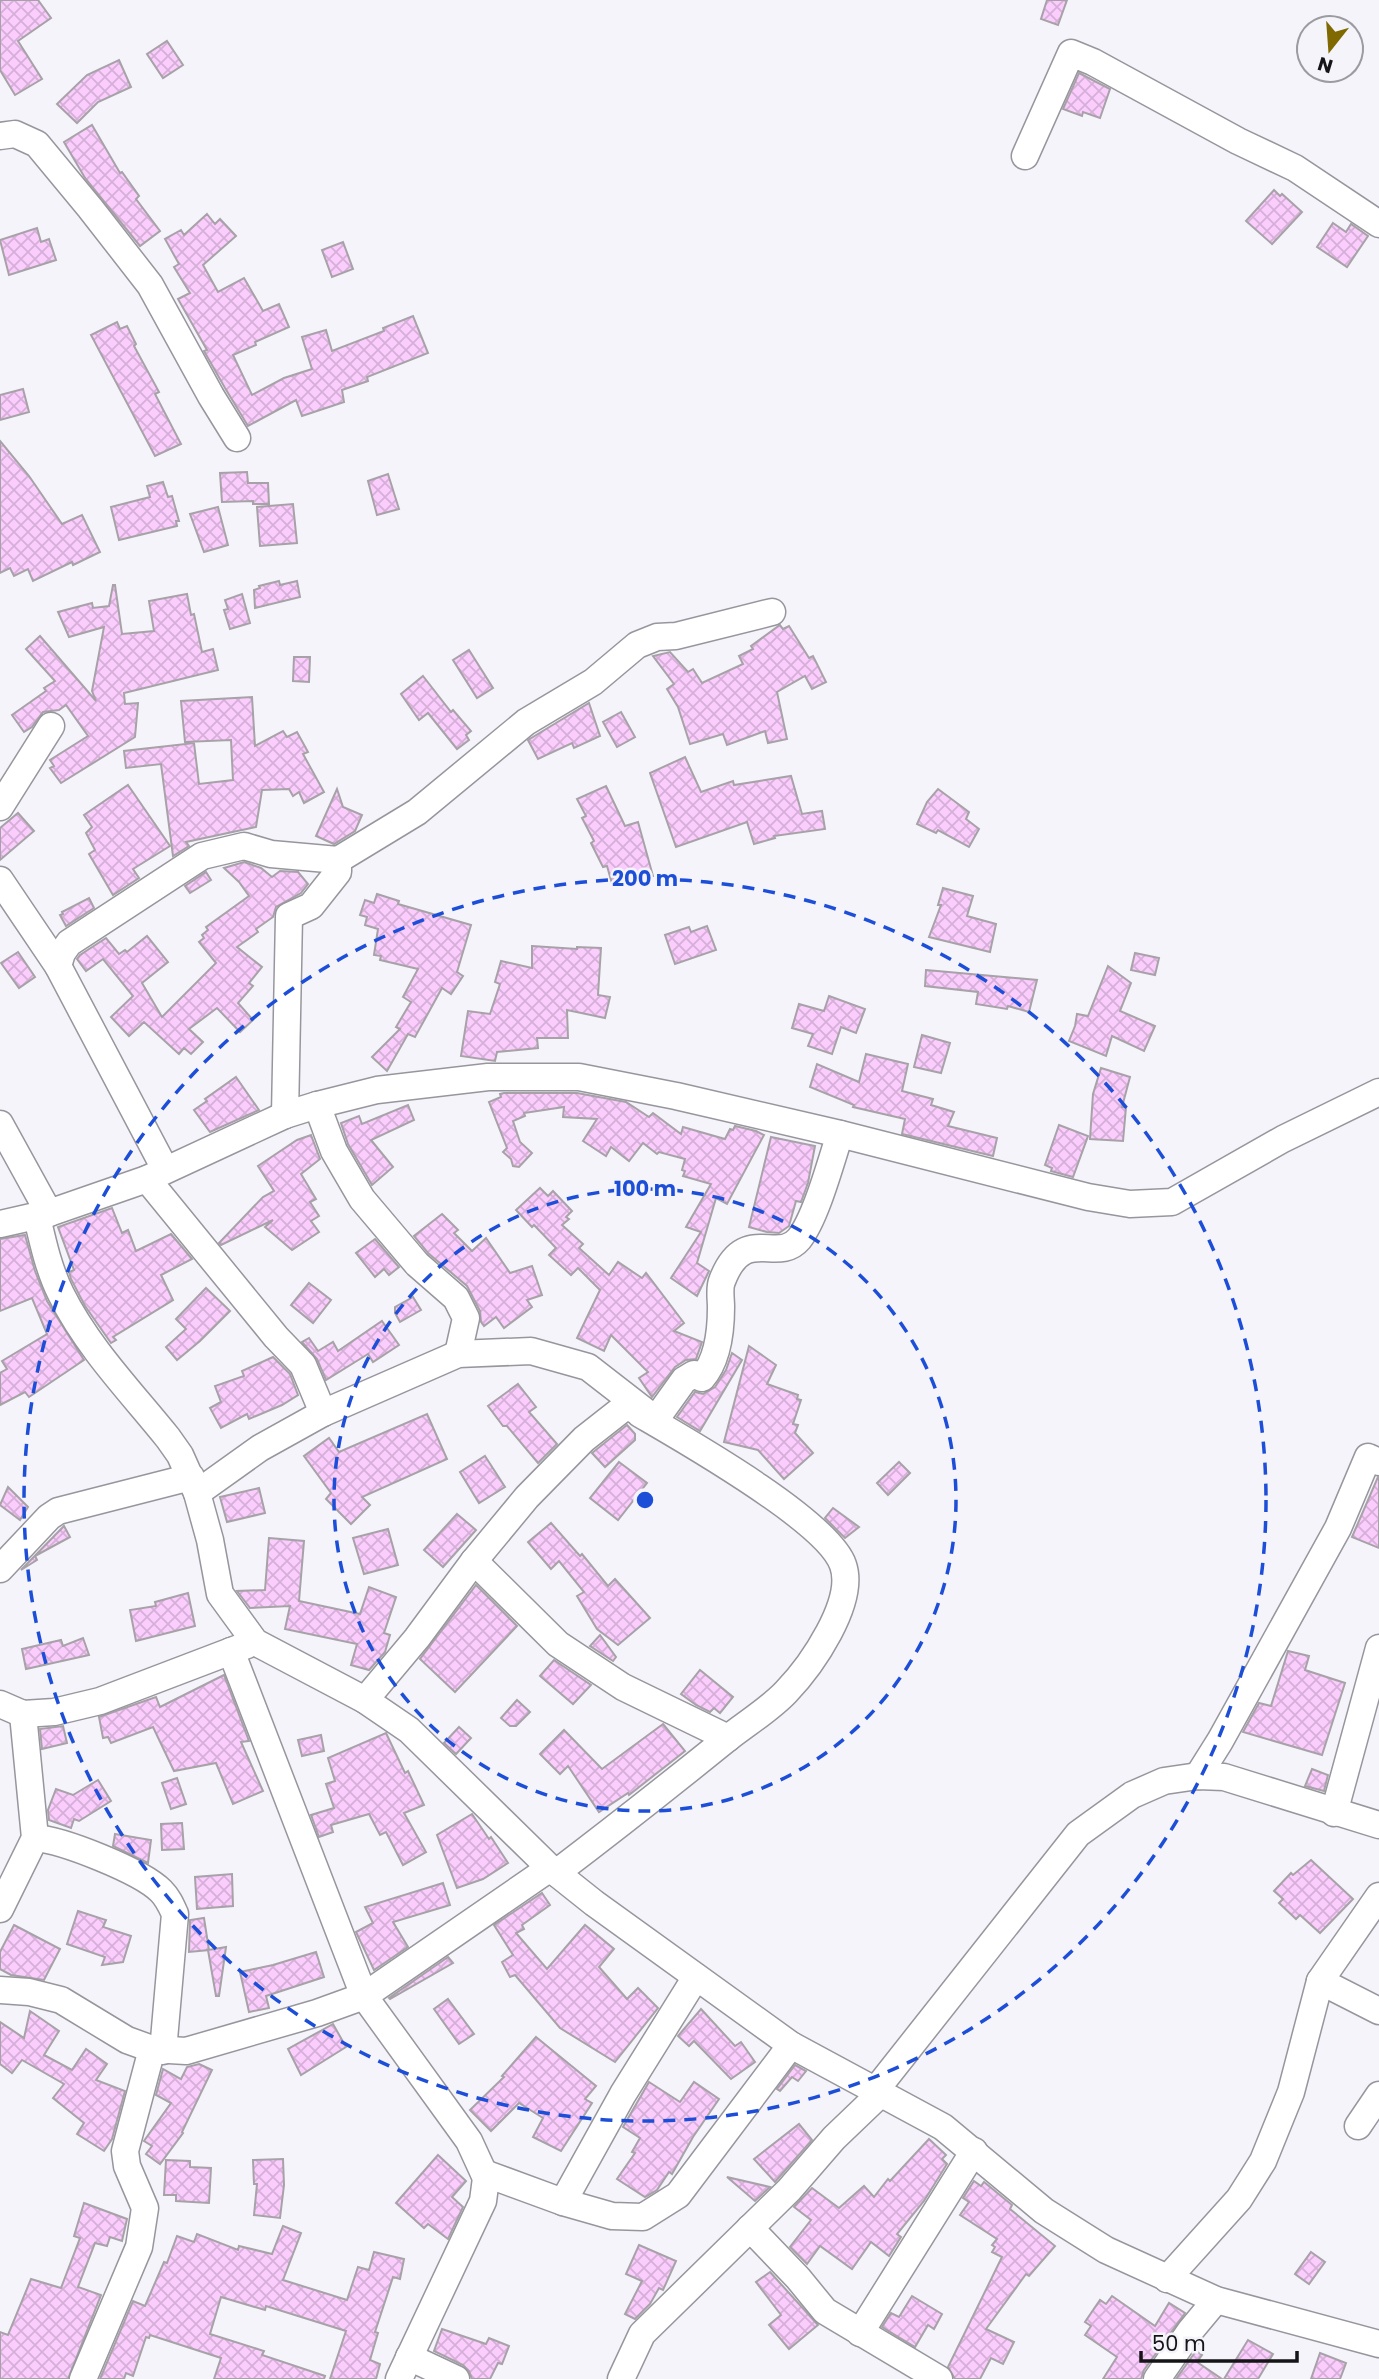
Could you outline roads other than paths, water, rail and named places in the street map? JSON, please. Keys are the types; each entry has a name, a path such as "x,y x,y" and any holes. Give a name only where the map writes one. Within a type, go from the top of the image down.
{"street":[{"path":"1025,156 1071,53 1295,168 1379,224"},
{"path":"0,136 15,134 37,144 90,208 150,285 237,438"},
{"path":"58,966 69,943 202,856 244,846 271,854 338,860 417,812 526,722 593,682 637,645 657,637 676,636 772,612"},
{"path":"0,807 51,726"},
{"path":"285,1115 289,916 311,906 338,872 338,860"},
{"path":"0,880 58,966 156,1174 267,1326 303,1365 323,1413"},
{"path":"0,1224 43,1215 156,1174 285,1115 317,1105 377,1090 488,1077 579,1077 676,1096 840,1134 1088,1198 1130,1204 1172,1202 1283,1139 1379,1092"},
{"path":"317,1105 334,1151 362,1199 417,1264 456,1298 467,1318 458,1354"},
{"path":"0,1124 43,1215 48,1264 61,1294 90,1343 168,1438 194,1485 210,1540 220,1594 243,1646 364,1996 469,2141 486,2178 483,2201 404,2368 456,2379"},
{"path":"656,1419 684,1380 694,1374 702,1378 710,1368 721,1325 721,1283 737,1254 751,1247 785,1248 798,1240 825,1180 840,1134"},
{"path":"0,1569 49,1517 58,1511 194,1485 323,1413 458,1354 531,1351 588,1367 656,1419"},
{"path":"626,1406 656,1419"},
{"path":"365,1700 418,1637 474,1561 527,1497 584,1439 626,1406"},
{"path":"0,1990 29,1992 61,2000 127,2040 157,2050 186,2051 364,1996 553,1870 656,1797 785,1693 811,1662 833,1626 844,1593 843,1565 822,1535 790,1509 700,1448 626,1406"},
{"path":"1198,1776 1338,1528 1368,1457 1379,1462"},
{"path":"474,1561 558,1644 623,1687 728,1738"},
{"path":"3,1897 35,1838 11,1709 54,1712 100,1702 243,1646 365,1700 410,1730 553,1870 594,1903 791,2045 907,2105 943,2127 1044,2211 1106,2250 1216,2300 1379,2344"},
{"path":"1334,1813 1379,1648"},
{"path":"621,2379 642,2334 789,2190 878,2092 1077,1834 1132,1795 1164,1781 1198,1776 1224,1777 1379,1825"},
{"path":"35,1838 63,1843 148,1881 168,1899 175,1914 157,2050 125,2151 127,2166 145,2208 139,2247 83,2379"},
{"path":"1167,2279 1239,2199 1263,2161 1291,2092 1320,1981 1379,1896"},
{"path":"563,2202 623,2094 696,1977"},
{"path":"1320,1981 1379,2011"},
{"path":"484,2173 563,2202 612,2216 643,2217 678,2195 791,2045"},
{"path":"1358,2126 1379,2095"},
{"path":"860,2333 974,2151"},
{"path":"750,2228 825,2311 938,2379"},
{"path":"1157,2379 1216,2300"}]}
